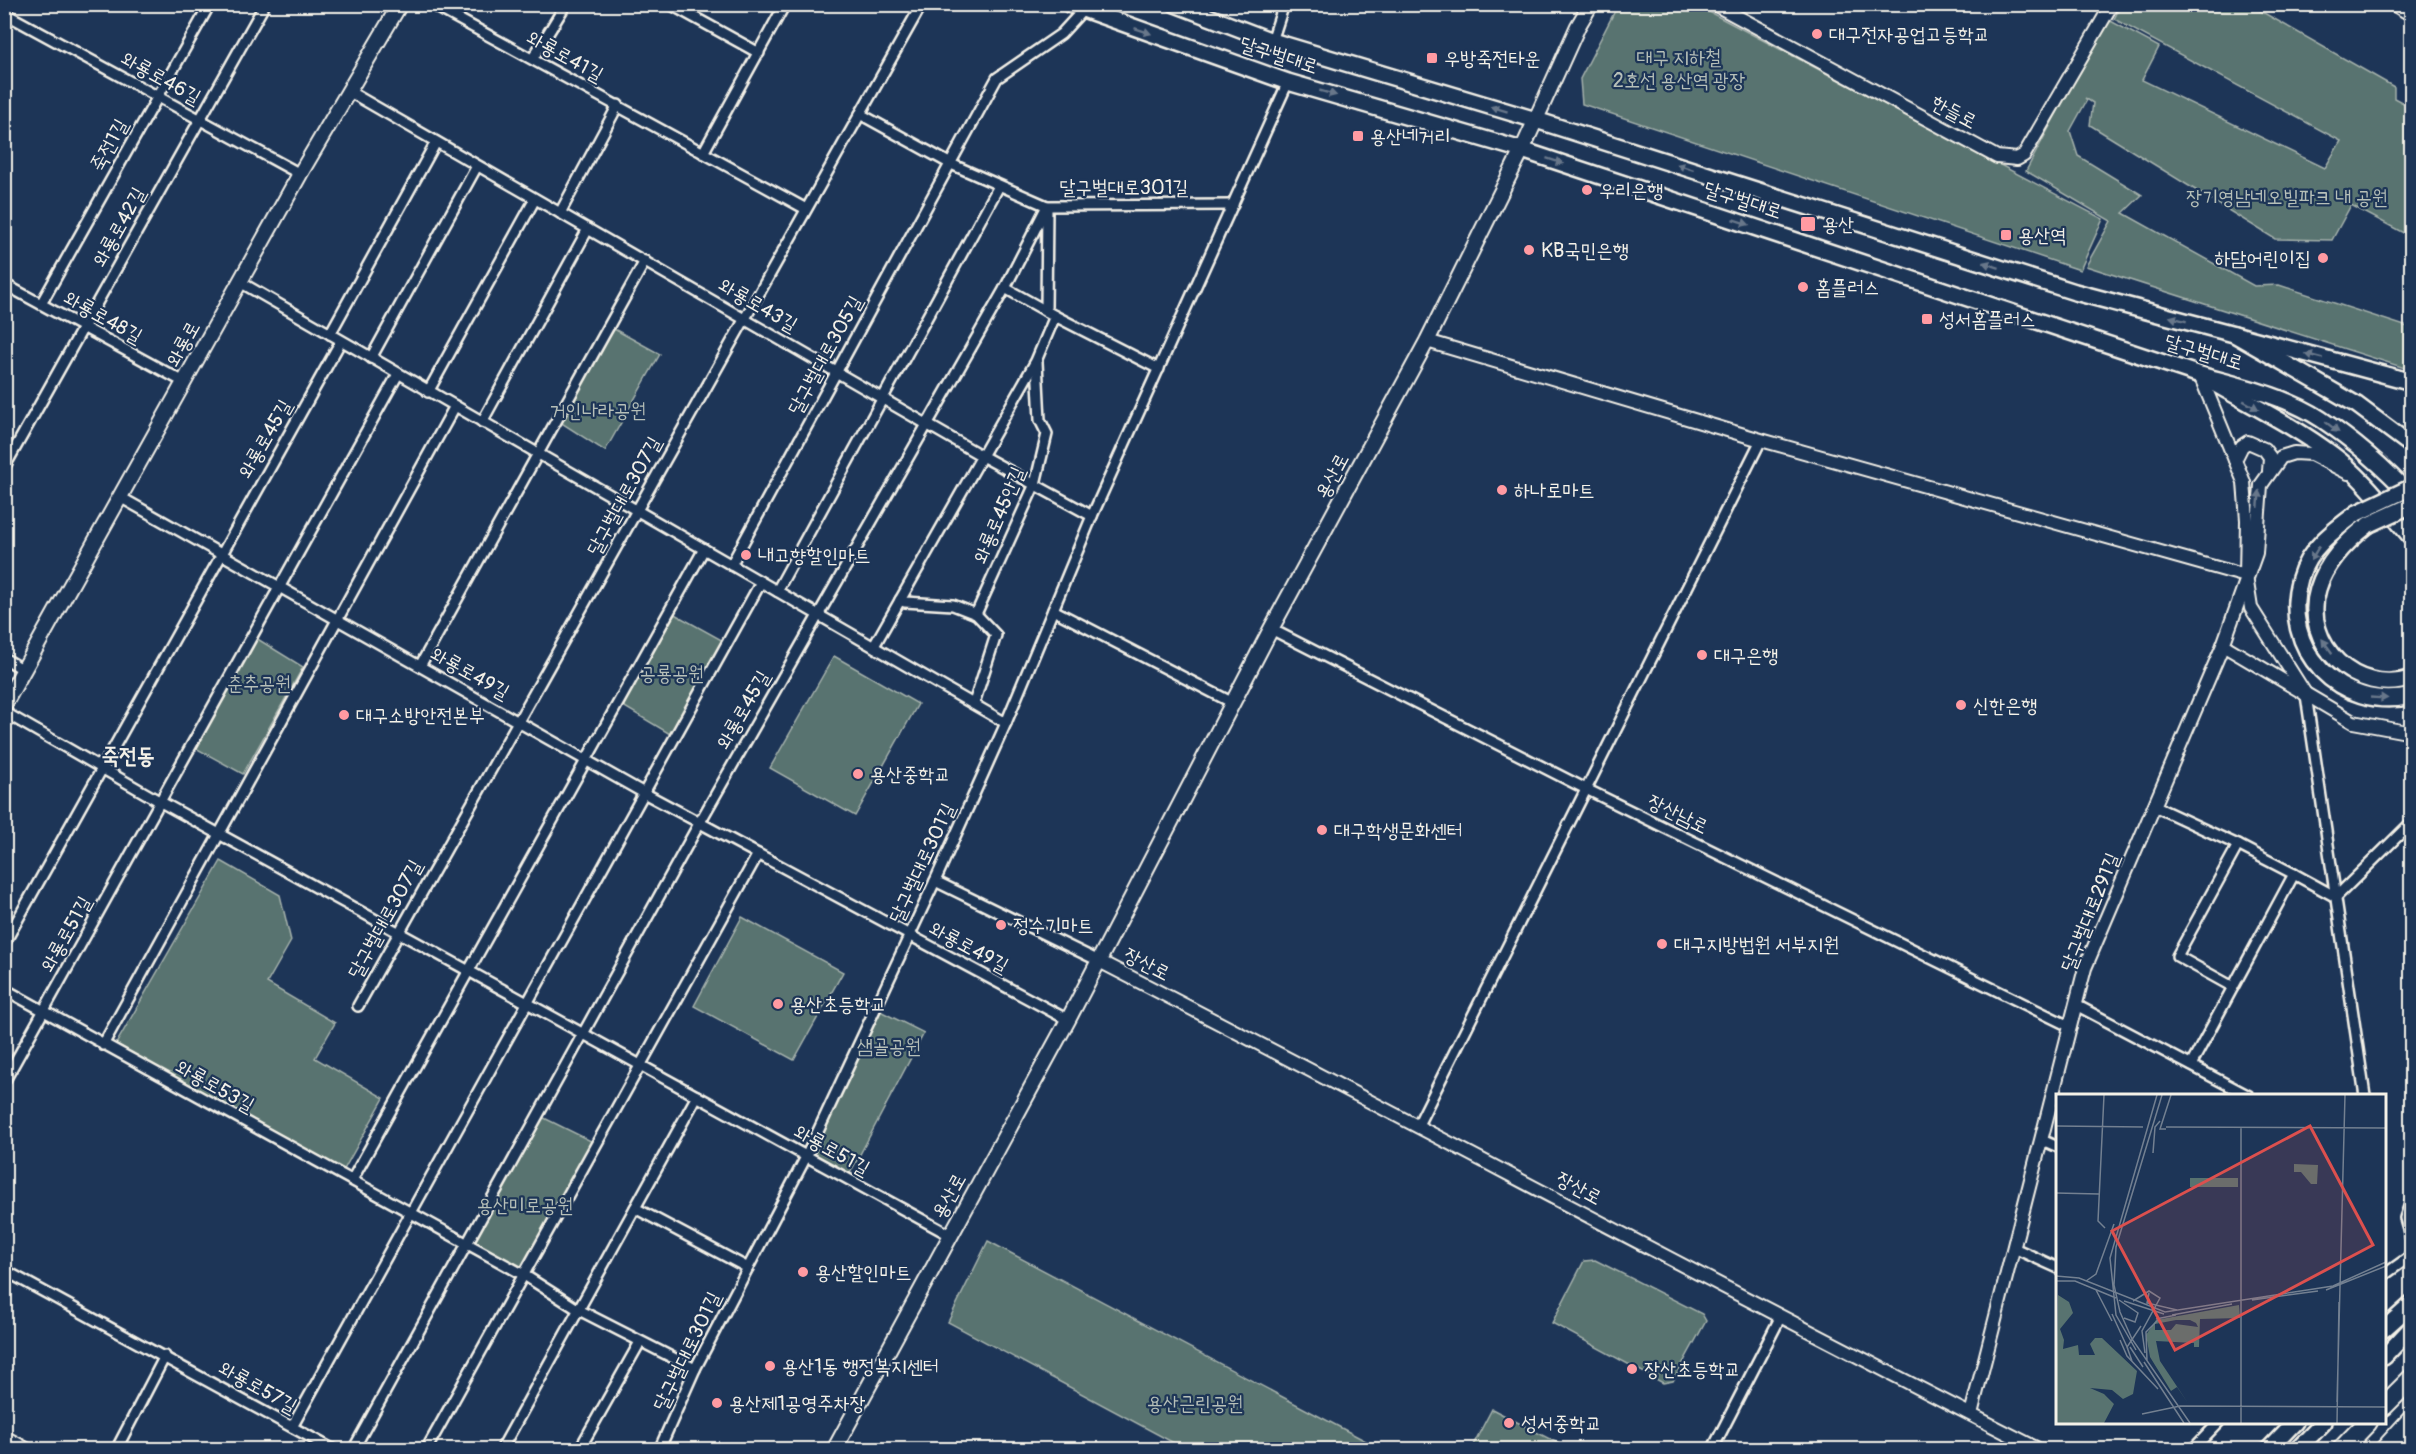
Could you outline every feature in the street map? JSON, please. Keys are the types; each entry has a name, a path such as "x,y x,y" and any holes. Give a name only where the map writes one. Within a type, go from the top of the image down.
{"highway":[{"path":"2386,1405 2412,1378"},
{"path":"2384,1449 2412,1419"},
{"path":"2341,1449 2366,1424"}],"main road":[{"name":"와룡로","path":"4,705 300,174 400,4"},
{"name":"달구벌대로","path":"1175,4 1272,41 1536,120 2075,292 2234,334 2357,405 2412,446"},
{"name":"용산로","path":"834,1449 1068,1020 1271,629 1427,341 1522,150 1578,26 1591,4"},
{"name":"달구벌대로","path":"1076,7 1288,82 1522,150 2200,375 2261,391 2320,418 2388,471 2412,497"},
{"path":"2234,334 2411,382"},
{"path":"2200,375 2300,431 2335,456 2365,484 2412,538"},
{"path":"2412,487 2356,513 2323,538 2300,577 2295,614 2301,642 2310,661 2340,686 2365,697 2400,699 2412,696"},
{"path":"2412,505 2368,525 2346,542 2331,562 2318,589 2314,616 2320,636 2344,669 2366,681 2395,684 2412,678"},
{"path":"2386,1328 2412,1304"},
{"path":"2386,1356 2412,1327"},
{"path":"2268,1449 2293,1424"},
{"path":"2297,1449 2322,1424"},
{"path":"4,1438 26,1449"},
{"path":"2407,1449 2412,1444"}],"street":[{"name":"죽전1길","path":"40,304 210,4"},
{"name":"와룡로42길","path":"4,468 265,4"},
{"name":"와룡로41길","path":"431,4 806,209"},
{"path":"533,58 566,4"},
{"path":"670,4 759,53"},
{"path":"703,153 785,4"},
{"name":"달구벌대로307길","path":"358,1006 922,4"},
{"name":"달구벌대로","path":"1272,41 1284,4"},
{"name":"한들로","path":"1714,4 1997,157 2018,159 2024,154 2112,4"},
{"path":"2393,4 2412,15"},
{"name":"달구벌대로305길","path":"731,565 997,78 1061,34 1076,7"},
{"name":"와룡로46길","path":"4,13 300,174"},
{"name":"달구벌대로301길","path":"659,1449 695,1369 806,1157 935,881 1006,723 1092,516 1288,82"},
{"name":"와룡로43길","path":"350,92 982,456 1092,516"},
{"name":"와룡로41길","path":"560,213 618,105"},
{"path":"860,114 951,164"},
{"path":"330,334 436,142"},
{"name":"달구벌대로301길","path":"951,164 1047,206 1233,205"},
{"path":"371,358 477,166"},
{"path":"777,591 999,186"},
{"path":"428,392 535,199"},
{"path":"818,615 1005,288 1047,206"},
{"path":"1046,311 1047,206"},
{"path":"482,422 588,229"},
{"path":"420,666 536,453 645,261"},
{"path":"240,282 1006,723"},
{"name":"와룡로48길","path":"4,284 184,382"},
{"path":"1005,288 1159,369"},
{"path":"874,646 1037,358 1056,316"},
{"name":"와룡로45길","path":"220,554 341,341"},
{"path":"1427,341 1761,440 2246,576"},
{"name":"와룡로45안길","path":"976,614 1035,484 1047,434 1040,420 1037,358"},
{"path":"159,801 398,374"},
{"path":"2200,375 2244,482 2247,520 2246,576 2251,608 2306,695 2365,1094"},
{"path":"103,1045 455,406"},
{"path":"1418,1125 1761,440"},
{"path":"2235,460 2241,446 2248,442 2256,444 2270,457 2269,471"},
{"path":"2269,471 2281,457 2294,453 2311,454 2365,484"},
{"name":"달구벌대로291길","path":"1971,1414 2085,968 2223,645 2256,553 2261,484 2269,471"},
{"name":"와룡로49길","path":"120,497 644,793 1068,1020"},
{"path":"352,1180 704,549"},
{"path":"4,944 220,554"},
{"path":"292,1427 761,582"},
{"path":"900,600 953,605 976,614 996,634 974,704"},
{"path":"1053,609 1233,703"},
{"name":"와룡로45길","path":"699,822 818,615"},
{"name":"장산남로","path":"1271,629 1586,789 2071,1027"},
{"path":"2223,645 2353,722 2412,733"},
{"path":"4,658 24,670"},
{"name":"와룡로51길","path":"4,712 218,834 951,1235"},
{"name":"와룡로51길","path":"4,1082 159,801"},
{"path":"2154,806 2238,845 2336,897"},
{"path":"353,1449 699,822"},
{"path":"2336,897 2412,822"},
{"path":"2234,987 2177,956 2238,845"},
{"path":"426,1449 758,854"},
{"path":"2192,1065 2294,874"},
{"path":"935,881 1099,961"},
{"name":"장산로","path":"1099,961 1418,1125 1780,1318 2040,1449"},
{"name":"와룡로53길","path":"4,989 467,1243 524,1275 579,1310 695,1369"},
{"path":"2076,1005 2248,1094"},
{"path":"501,1449 697,1096"},
{"path":"2042,1140 2056,1146"},
{"path":"2412,1198 2405,1218 2412,1243"},
{"path":"635,1208 748,1268"},
{"path":"2014,1248 2056,1267"},
{"path":"2386,1274 2412,1255"},
{"name":"와룡로57길","path":"4,1270 334,1449"},
{"path":"1712,1449 1780,1318"},
{"path":"579,1449 640,1342"},
{"path":"116,1449 165,1356"},
{"path":"2192,1449 2217,1424"}],"green space":[{"name":"대구 지하철 2호선 용산역 광장","path":"1618,5 1696,5 2103,219 2080,270 1582,104 1580,79"},
{"name":"장기영남네오빌파크 내 공원","path":"2121,5 2250,5 2394,87 2394,98 2411,107 2411,237 2351,205 2332,240 2275,239 2090,125 2093,103 2085,98 2087,100 2070,131 2078,156 2142,195 2123,213 2254,286 2279,285 2411,328 2411,370 2086,266 2111,221 2026,171 2107,19 2159,47 2142,80 2325,168 2341,141 2114,19"},
{"name":"거인나라공원","path":"614,329 660,354 605,451 560,422"},
{"name":"공룡공원","path":"669,611 727,643 675,737 618,703"},
{"name":"춘추공원","path":"251,635 303,667 243,774 190,745"},
{"path":"834,656 918,704 855,816 770,768"},
{"path":"221,861 280,895 291,941 267,983 335,1023 315,1058 384,1098 342,1173 116,1044"},
{"path":"742,917 843,972 794,1060 694,1006"},
{"name":"샘골공원","path":"878,1010 924,1033 847,1179 809,1155"},
{"name":"용산미로공원","path":"538,1115 595,1143 526,1271 470,1240"},
{"name":"용산근린공원","path":"988,1241 1381,1449 1185,1449 948,1322"},
{"path":"1595,1260 1702,1314 1706,1321 1673,1381 1663,1383 1552,1323 1584,1261"},
{"path":"1492,1409 1569,1449 1471,1449"}],"place":[{"name":"대구전자공업고등학교","path":"1817,34"},
{"name":"우방죽전타운","path":"1432,58"},
{"name":"용산네거리","path":"1358,136"},
{"name":"우리은행","path":"1587,190"},
{"name":"용산","path":"1808,224"},
{"name":"용산역","path":"2006,235"},
{"name":"KB국민은행","path":"1529,250"},
{"name":"하담어린이집","path":"2323,258"},
{"name":"홈플러스","path":"1803,287"},
{"name":"성서홈플러스","path":"1927,319"},
{"name":"하나로마트","path":"1502,490"},
{"name":"내고향할인마트","path":"746,555"},
{"name":"대구은행","path":"1702,655"},
{"name":"신한은행","path":"1961,705"},
{"name":"대구소방안전본부","path":"344,715"},
{"name":"용산중학교","path":"858,774"},
{"name":"대구학생문화센터","path":"1322,830"},
{"name":"정수기마트","path":"1001,925"},
{"name":"대구지방법원 서부지원","path":"1662,944"},
{"name":"용산초등학교","path":"778,1004"},
{"name":"용산할인마트","path":"803,1272"},
{"name":"용산1동 행정복지센터","path":"770,1366"},
{"name":"장산초등학교","path":"1632,1369"},
{"name":"용산제1공영주차장","path":"717,1403"},
{"name":"성서중학교","path":"1509,1423"}],"district":[{"name":"죽전동","path":"128,756"}]}
